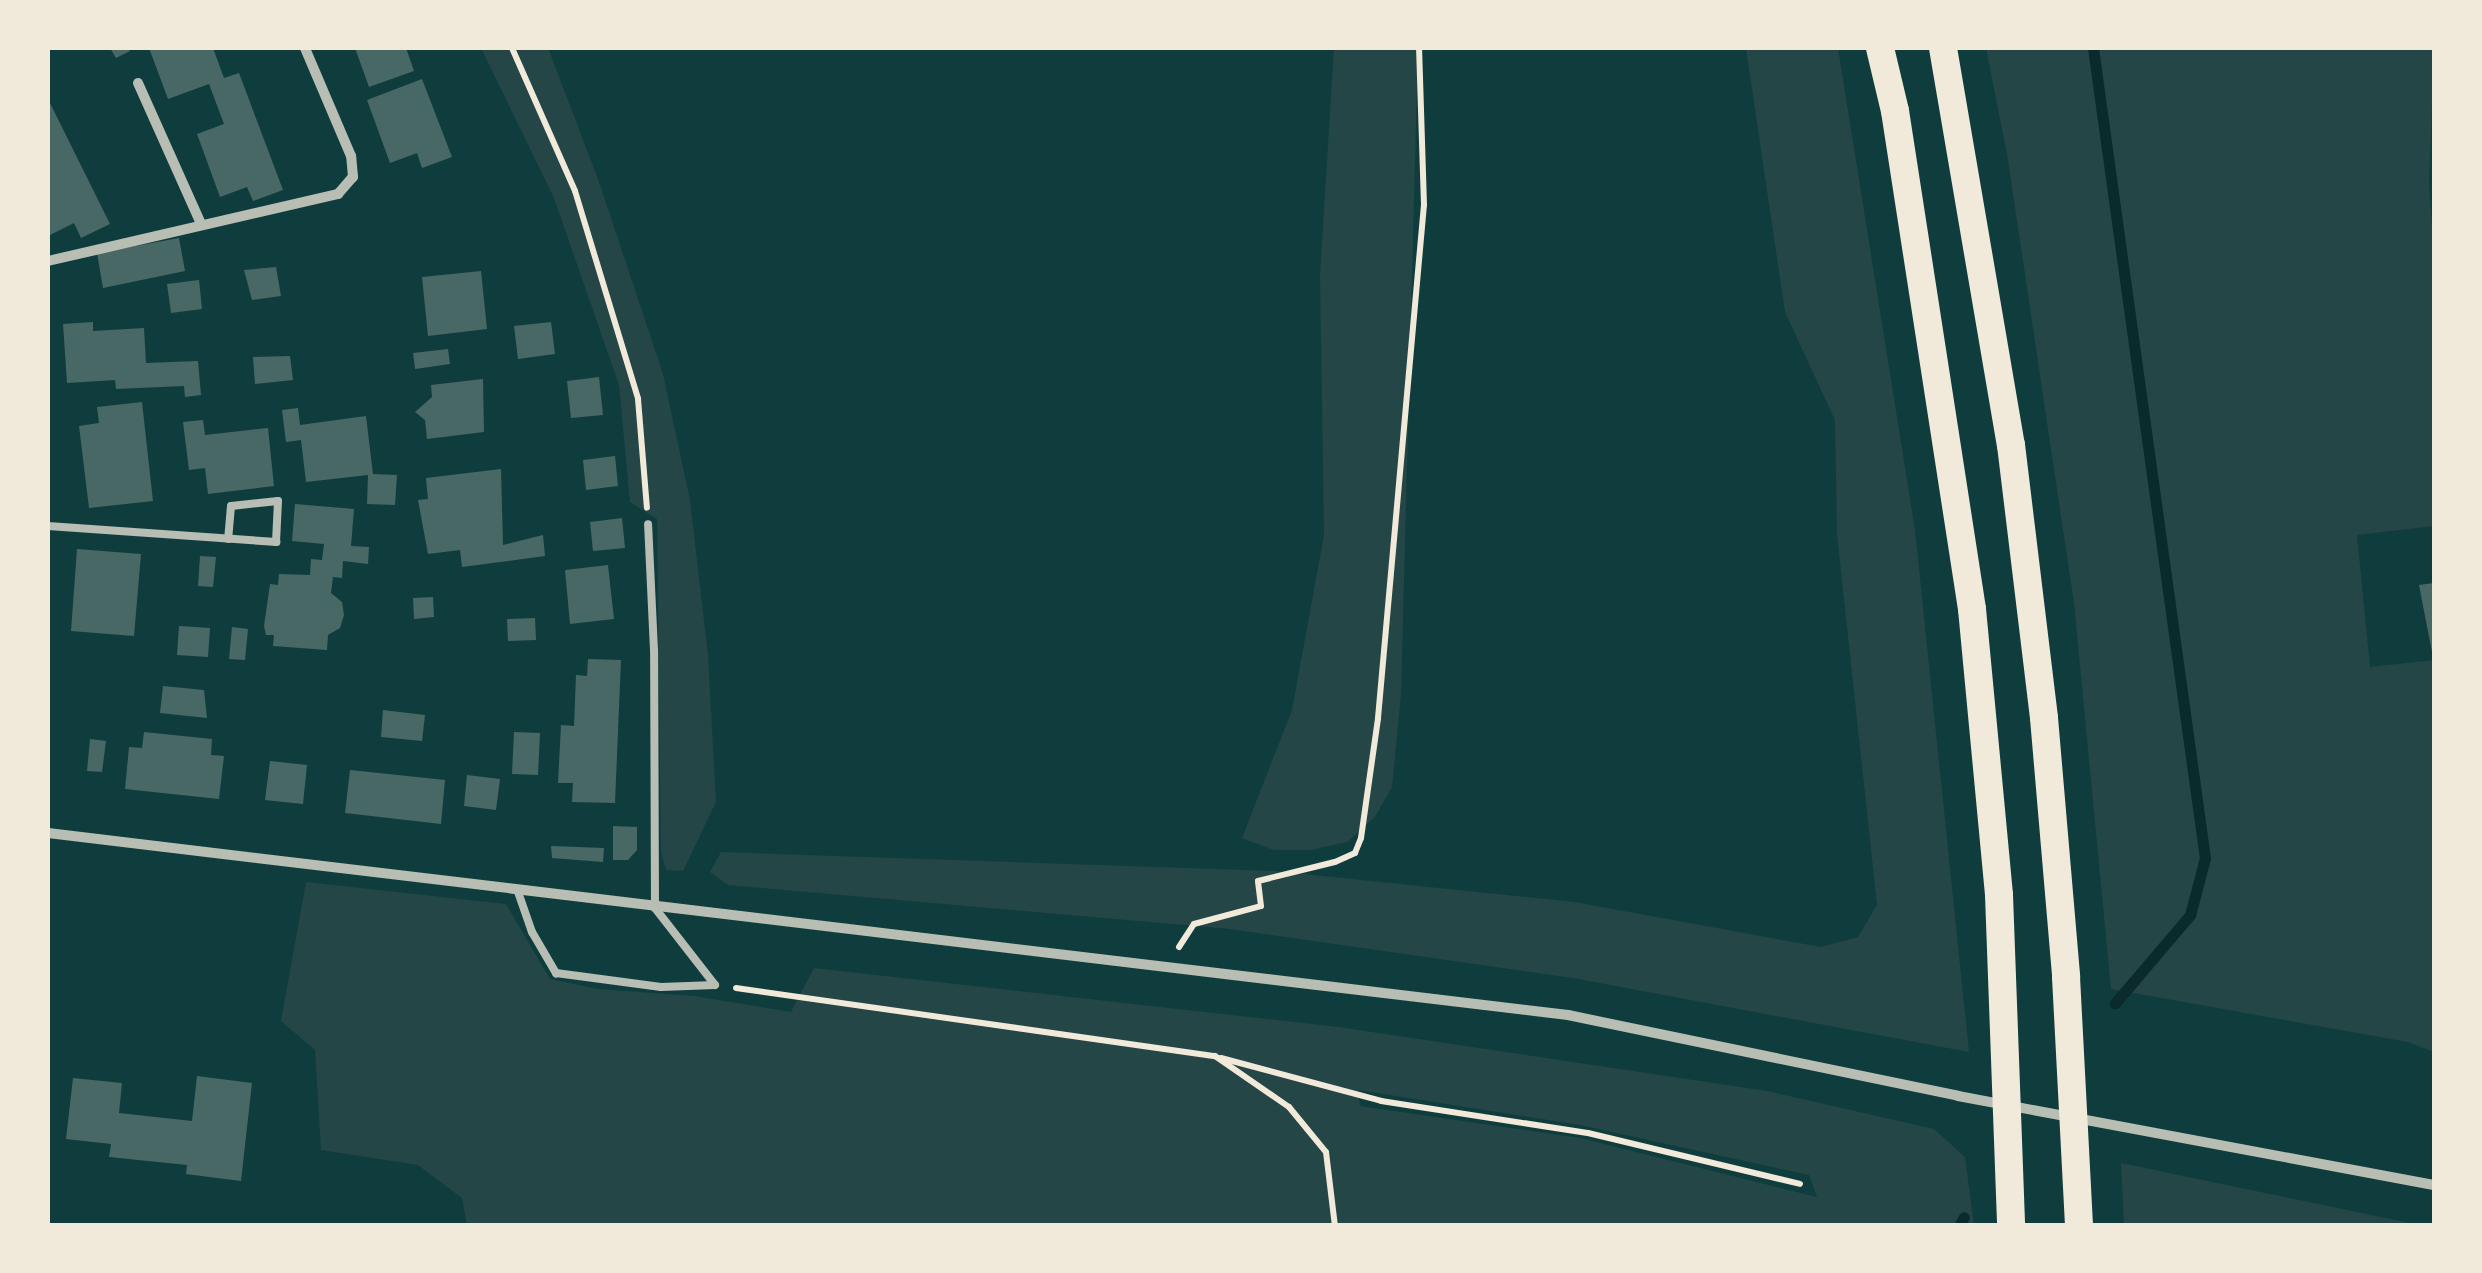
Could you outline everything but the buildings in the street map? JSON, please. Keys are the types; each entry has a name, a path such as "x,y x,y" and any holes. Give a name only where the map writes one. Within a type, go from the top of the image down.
{"highway":[{"path":"1880,48 1894,111 1972,609 1999,895 2011,1226"},
{"path":"1943,48 2010,445 2044,718 2066,977 2079,1226"}],"street":[{"path":"48,261 338,194 353,177 351,156 305,48"},
{"path":"138,83 201,224"},
{"path":"48,833 1568,1015 1958,1096 2434,1184"}],"lane":[{"path":"48,526 276,542 278,501 231,506 228,538"},
{"path":"648,524 654,650 655,908 715,986"},
{"path":"518,888 532,932 556,973 662,987 715,986"}],"path":[{"path":"512,48 575,191 638,399 648,524"},
{"path":"1168,970 1194,924 1261,906 1258,880 1335,862 1355,853 1361,838 1378,718 1424,205 1419,48"},
{"path":"715,986 1215,1056 1381,1101 1588,1133 1800,1184"},
{"path":"1215,1056 1289,1107 1326,1152 1335,1226"}],"shaded area":[{"path":"481,48 548,48 598,179 663,374 690,500 708,655 716,802 683,871 666,870 661,852 657,519 630,502 619,385 554,198"},
{"path":"1334,48 1418,48 1401,694 1392,787 1375,817 1347,842 1311,850 1274,850 1242,838 1292,710 1324,535 1320,275"},
{"path":"1746,48 1838,48 1915,530 1969,1052 1573,978 1230,929 728,885 710,872 721,852 1274,871 1574,902 1821,947 1858,937 1877,905 1837,534 1835,420 1785,312"},
{"path":"1986,48 2434,48 2429,183 2434,259 2434,526 2357,535 2370,667 2434,660 2434,1052 2408,1042 2111,989 2074,603 2007,154"},
{"path":"306,882 506,904 550,979 598,989 694,996 791,1012 814,968 1338,1027 1767,1091 1934,1129 1965,1157 1974,1225 467,1225 462,1198 418,1165 321,1150 315,1050 281,1021","holes":["1358,1090 1580,1125 1809,1175 1817,1197 1580,1138 1360,1106"]},
{"path":"2121,1163 2410,1223 2414,1225 2124,1225"}],"waterway":[{"path":"2093,48 2205,858 2190,915 2115,1003"},
{"path":"1959,1226 1964,1217"}]}
